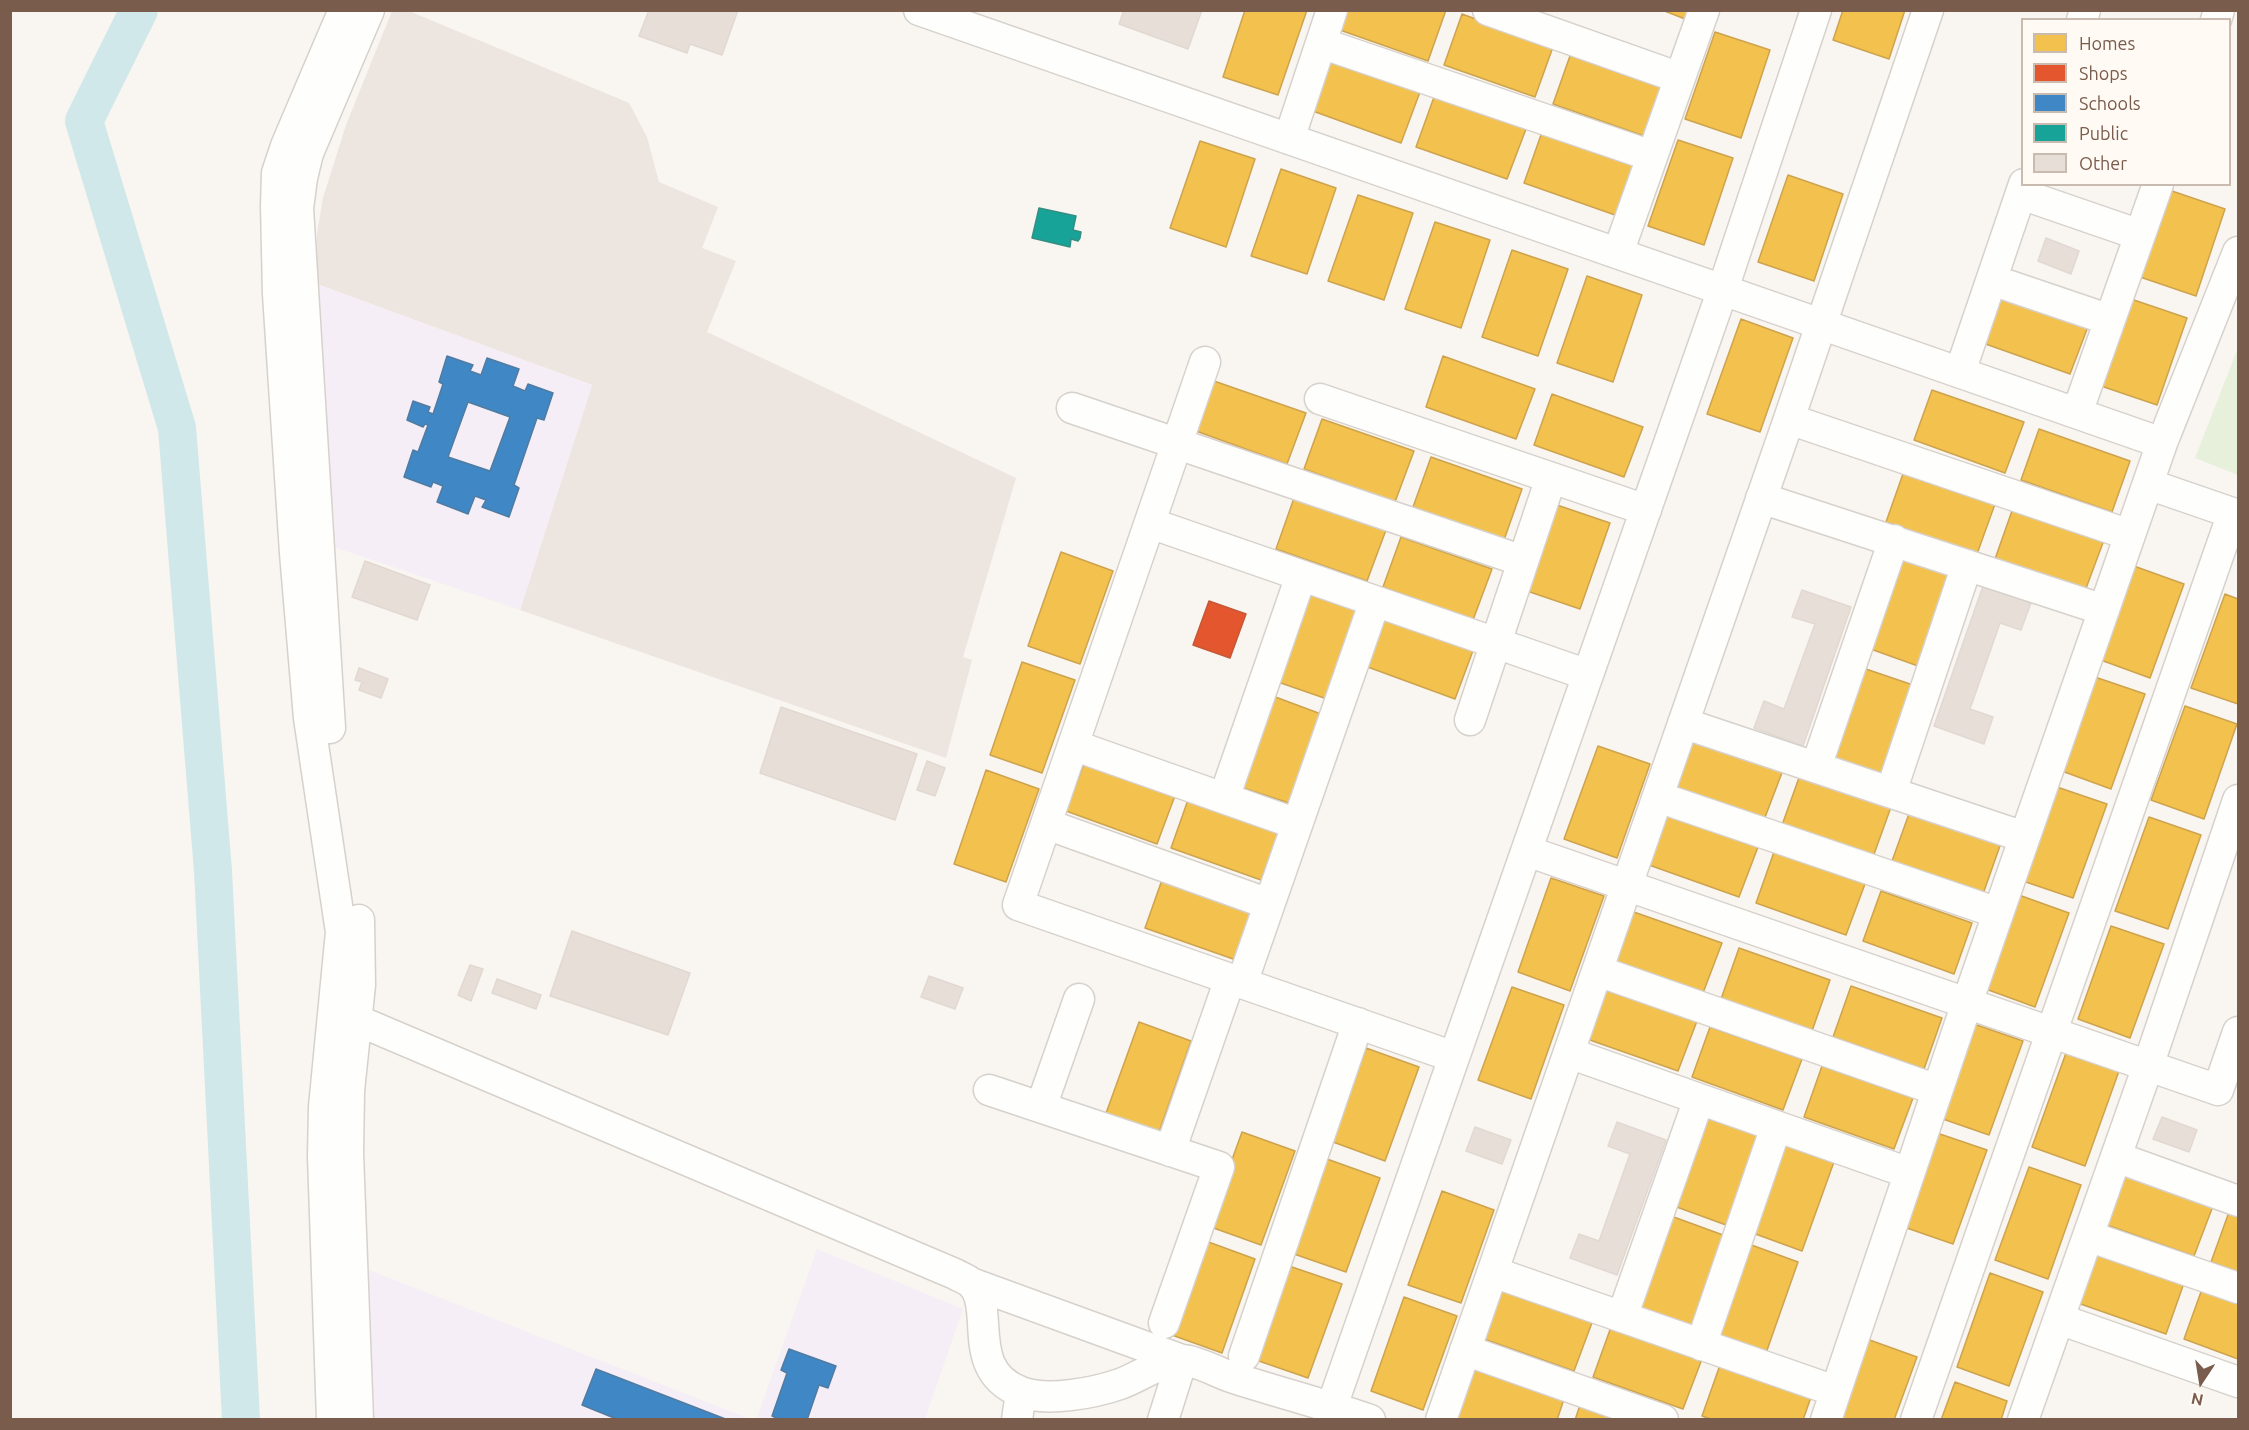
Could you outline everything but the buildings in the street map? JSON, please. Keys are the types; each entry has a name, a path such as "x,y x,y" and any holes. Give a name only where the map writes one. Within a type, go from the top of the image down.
{"street":[{"path":"344,10 286,146 278,173 276,206 278,294 295,553 309,718 341,932 349,1091 348,1153 358,1419"},
{"path":"332,1419 323,1156 327,1063 360,985 361,935 355,886 336,784 329,725 298,208 308,153 369,10"},
{"path":"920,10 984,21 1289,139 2162,442"},
{"path":"1289,139 1332,10"},
{"path":"1488,10 1680,78"},
{"path":"1618,253 1704,10"},
{"path":"1332,1406 1723,289 1816,10"},
{"path":"1441,1419 1789,419 1928,10"},
{"path":"1321,43 1652,156"},
{"path":"2077,413 2157,186"},
{"path":"1960,372 2023,189 2140,235"},
{"path":"1826,1419 2024,837 2162,442 2238,252"},
{"path":"1992,280 2110,321"},
{"path":"1205,362 1018,905 1454,1057"},
{"path":"1320,399 1646,510"},
{"path":"1072,408 1524,561"},
{"path":"1789,419 2130,534"},
{"path":"1470,720 1551,478"},
{"path":"1916,1419 2236,514 2148,484"},
{"path":"1761,498 2103,610"},
{"path":"1150,523 1588,675"},
{"path":"1816,767 1894,540"},
{"path":"1891,792 1967,565"},
{"path":"1224,798 1301,576"},
{"path":"1170,1151 1269,903 1375,601"},
{"path":"1683,723 2024,837"},
{"path":"1073,745 1297,824"},
{"path":"1658,797 1998,913"},
{"path":"2023,1419 2148,1066 2238,800"},
{"path":"1046,824 1269,903"},
{"path":"1527,851 2218,1090 2238,1032"},
{"path":"1598,970 1937,1090"},
{"path":"1041,1107 1078,999"},
{"path":"346,1015 955,1274 971,1283 1182,1360 1370,1419"},
{"path":"1244,1356 1358,1023"},
{"path":"1569,1053 1909,1173"},
{"path":"989,1090 1219,1167 1164,1323"},
{"path":"1622,1317 1699,1099"},
{"path":"1701,1345 1776,1126"},
{"path":"2116,1157 2238,1201"},
{"path":"2088,1236 2238,1288"},
{"path":"1493,1272 1835,1391"},
{"path":"971,1283 978,1293 982,1313 983,1341 989,1364 1019,1406 1042,1397 1074,1394 1120,1384 1156,1368 1182,1360"},
{"path":"2059,1319 2238,1382"},
{"path":"1466,1350 1663,1419"},
{"path":"1163,1419 1182,1360"}],"shaded area":[{"path":"392,11 409,11 629,103 647,137 659,182 718,207 702,248 736,261 707,332 1016,478 963,657 972,660 946,758 520,610 592,385 314,283 317,234 323,198 346,125"},
{"path":"314,283 592,385 520,610 334,547"},
{"path":"817,1249 963,1309 925,1419 756,1420"},
{"path":"364,1268 750,1419 369,1419"}],"green space":[{"path":"2238,348 2238,475 2195,458"}],"waterway":[{"path":"139,10 84,121 177,428 213,871 241,1420"}]}
